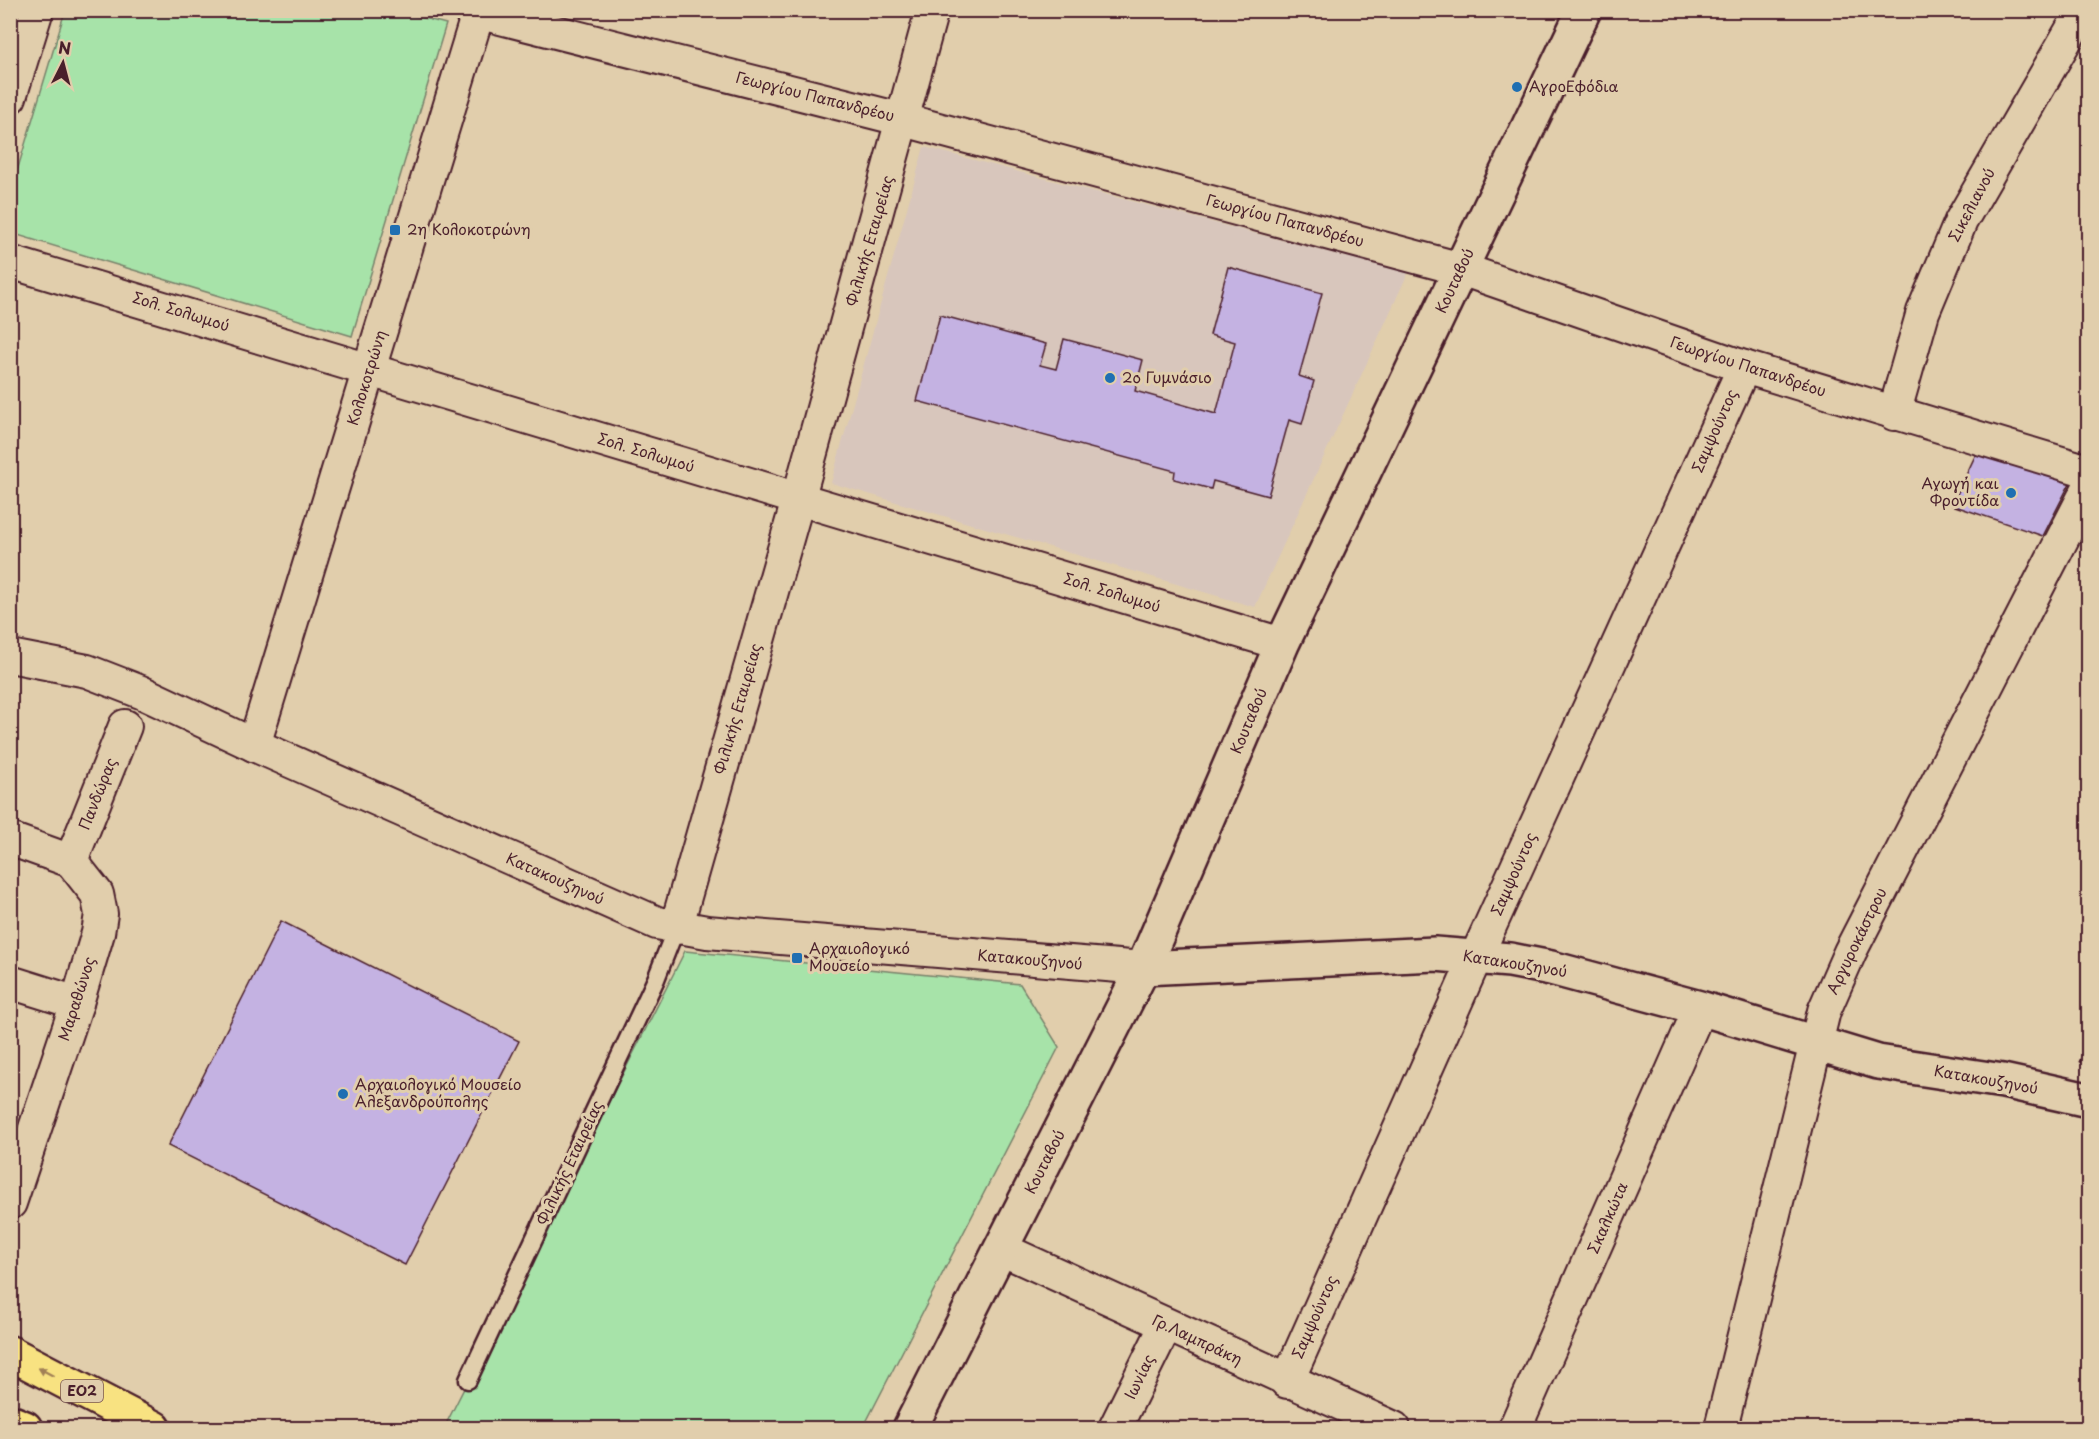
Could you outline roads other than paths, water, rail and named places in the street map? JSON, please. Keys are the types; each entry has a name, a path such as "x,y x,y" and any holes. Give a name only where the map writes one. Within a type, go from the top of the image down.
{"main road":[{"name":"ΕΟ2","path":"10,1353 154,1428"},
{"path":"10,1422 25,1428"}],"street":[{"path":"10,97 37,10"},
{"name":"Φιλικής Εταιρείας","path":"676,928 904,120 932,10"},
{"name":"Κουταβού","path":"910,1428 1143,968 1282,644 1584,10"},
{"name":"Σικελιανού","path":"1893,414 1923,312 1961,221 2083,10"},
{"name":"Γεωργίου Παπανδρέου","path":"475,11 904,120 1461,269 1744,367 1893,414 2088,471"},
{"name":"Κολοκοτρώνη","path":"254,746 370,368 475,11"},
{"name":"Σολ. Σολωμού","path":"10,262 370,368 798,500 1282,644"},
{"name":"Σαμψούντος","path":"1287,1382 1476,957 1744,367"},
{"name":"Αργυροκάστρου","path":"1721,1428 1824,1011 1850,952 2088,489"},
{"name":"Κατακουζηνού","path":"10,656 87,671 141,692 254,746 642,918 676,928 1143,968 1435,954 1476,957 1551,968 1700,1008 1897,1066 2003,1081 2088,1100"},
{"name":"Πανδώρας","path":"71,861 125,726"},
{"path":"10,839 71,861"},
{"name":"Μαραθώνος","path":"10,1203 77,1004 98,933 101,914 97,894 71,861"},
{"path":"10,982 77,1004"},
{"name":"Σκαλκώτα","path":"1515,1428 1700,1008"},
{"name":"Γρ.Λαμπράκη","path":"1001,1249 1287,1382 1394,1428"},
{"name":"Ιωνίας","path":"1115,1428 1166,1325"}],"lane":[{"name":"Φιλικής Εταιρείας","path":"468,1380 656,979 676,928"}],"place":[{"name":"ΑγροΕφόδια","path":"1517,87"},
{"name":"2η Κολοκοτρώνη","path":"395,230"},
{"name":"2ο Γυμνάσιο","path":"1110,378"},
{"name":"Αγωγή και Φροντίδα","path":"2011,493"},
{"name":"Αρχαιολογικό Μουσείο","path":"797,958"},
{"name":"Αρχαιολογικό Μουσείο Αλεξανδρούπολης","path":"343,1094"}]}
